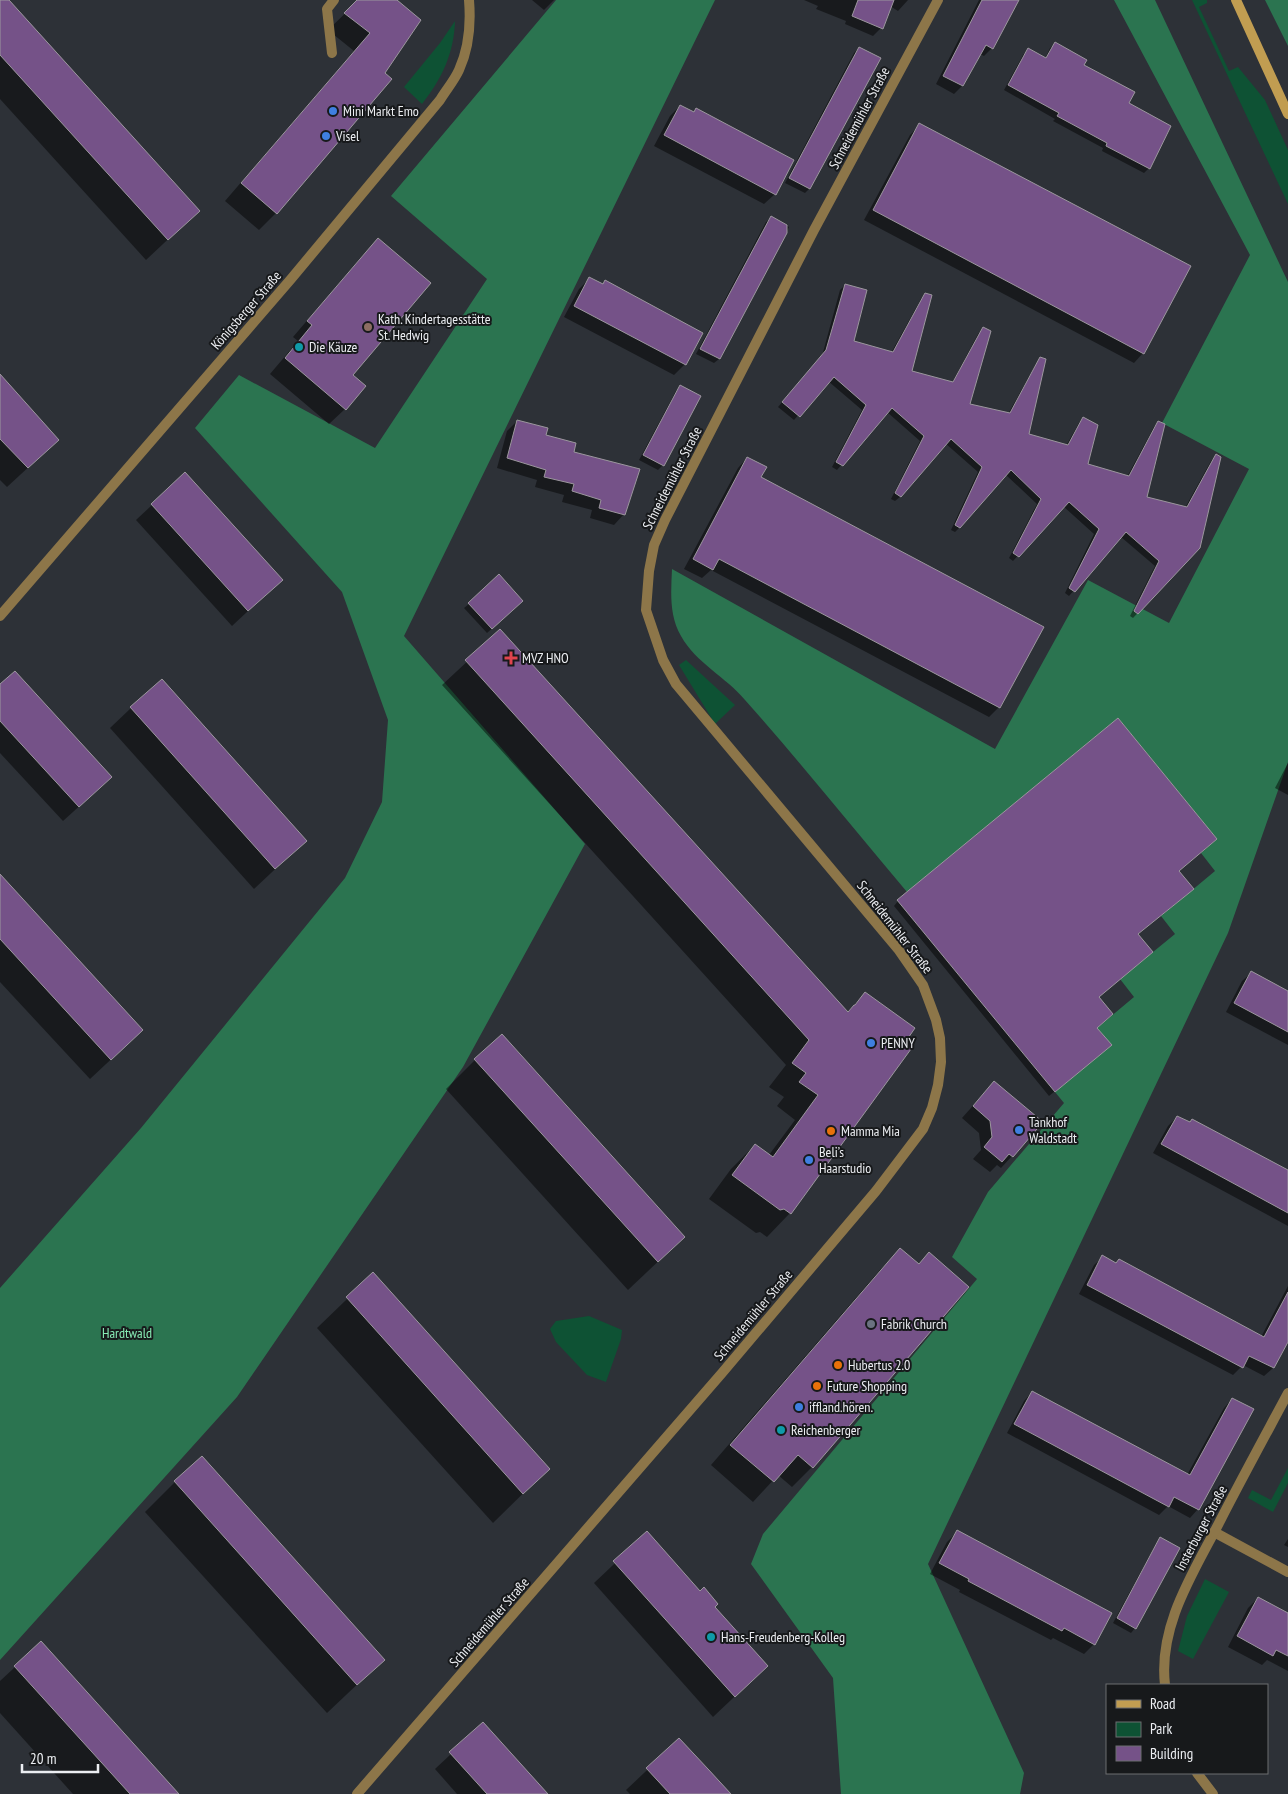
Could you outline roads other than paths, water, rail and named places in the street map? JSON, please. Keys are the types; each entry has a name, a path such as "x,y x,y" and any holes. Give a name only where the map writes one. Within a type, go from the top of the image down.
{"main road":[{"path":"1236,0 1288,114"}],"street":[{"path":"332,53 327,9 334,0"},
{"name":"Königsberger Straße","path":"0,616 291,279 440,100 459,70 467,47 470,21 469,0"},
{"name":"Schneidemühler Straße","path":"357,1794 722,1373 876,1191 923,1129 932,1108 941,1062 940,1038 934,1011 923,985 892,941 676,684 660,652 646,610 649,571 654,545 664,520 814,230 938,0"},
{"name":"Insterburger Straße","path":"1165,1684 1166,1640 1182,1593 1288,1393"},
{"path":"1214,1532 1288,1572"},
{"path":"1198,1774 1213,1794"}],"place":[{"name":"Mini Markt Emo","path":"333,111"},
{"name":"Visel","path":"326,136"},
{"name":"Kath. Kindertagesstätte St. Hedwig","path":"368,327"},
{"name":"Die Käuze","path":"299,347"},
{"name":"MVZ HNO","path":"511,658"},
{"name":"PENNY","path":"871,1043"},
{"name":"Tankhof Waldstadt","path":"1019,1130"},
{"name":"Mamma Mia","path":"831,1131"},
{"name":"Beli’s Haarstudio","path":"809,1160"},
{"name":"Fabrik Church","path":"871,1324"},
{"name":"Hubertus 2.0","path":"838,1365"},
{"name":"Future Shopping","path":"817,1386"},
{"name":"iffland.hören.","path":"799,1407"},
{"name":"Reichenberger","path":"781,1430"},
{"name":"Hans-Freudenberg-Kolleg","path":"711,1637"}],"park label":[{"name":"Hardtwald","path":"127,1333"}]}
